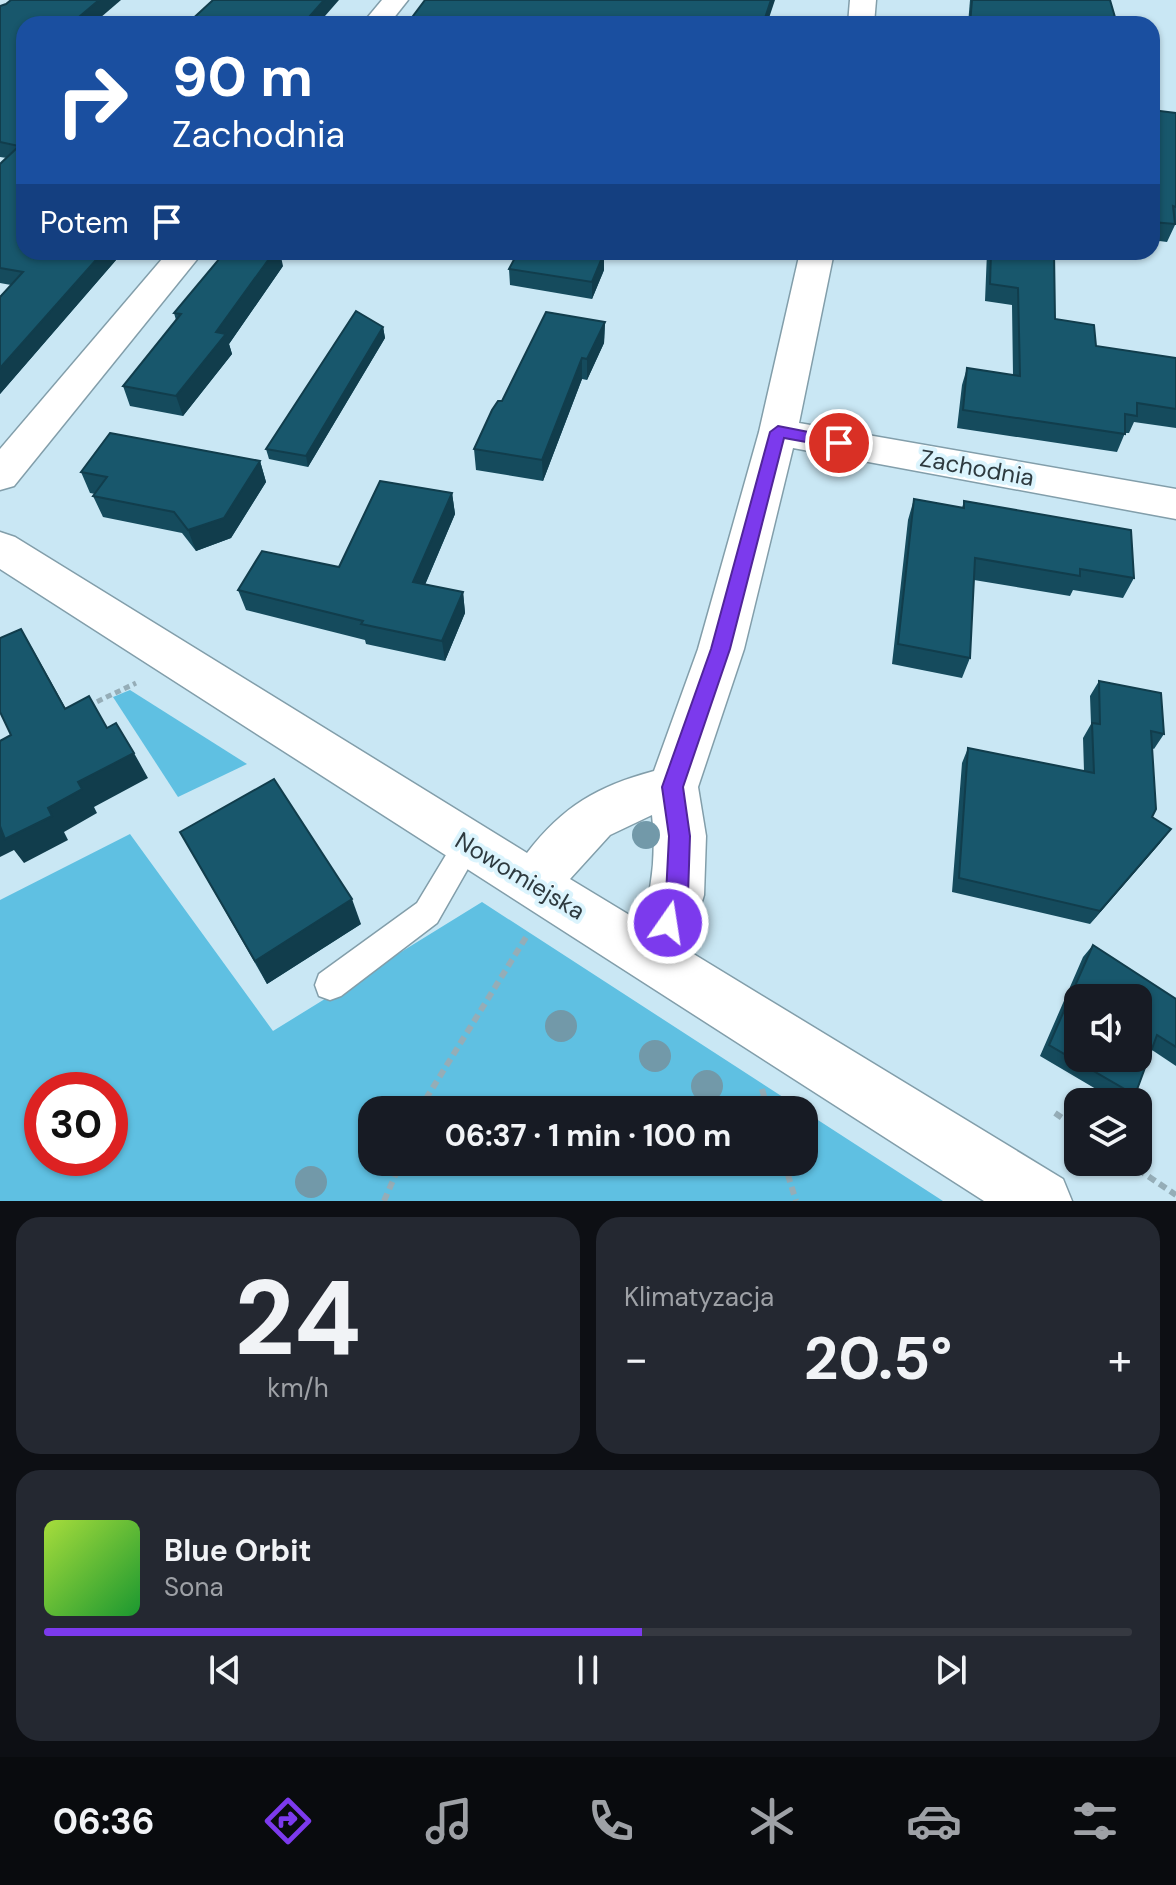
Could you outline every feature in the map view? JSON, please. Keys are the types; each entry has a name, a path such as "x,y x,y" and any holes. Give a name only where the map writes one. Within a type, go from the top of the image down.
{"street":[{"path":"382,16 395,0"},
{"path":"0,476 179,260"},
{"path":"656,960 677,895 680,836 673,787 721,649 778,432 815,260"},
{"name":"Zachodnia","path":"778,432 1176,504"},
{"name":"Nowomiejska","path":"0,548 468,844 535,904 656,960 1041,1201"},
{"path":"535,904 570,837 599,812 631,798 673,787"}],"lane":[{"path":"330,985 427,913 468,844"}],"path":[{"path":"82,709 137,683 149,691"},
{"path":"427,1096 535,904"},
{"path":"1055,1113 1064,1119"},
{"path":"384,1201 395,1176"},
{"path":"788,1176 796,1201"},
{"path":"1148,1176 1176,1195"}],"shaded area":[{"path":"130,690 247,764 178,797 113,697"},
{"path":"130,834 273,1031 482,902 781,1096 358,1096 358,1176 818,1176 818,1120 943,1201 0,1201 0,900"}],"building":[{"path":"11,0 99,0 80,16 16,16 16,145 0,142 0,6"},
{"path":"213,0 324,0 310,16 196,16"},
{"path":"425,0 771,0 766,16 413,16"},
{"path":"972,0 1110,0 1115,16 971,16"},
{"path":"1160,111 1176,113 1175,224 1160,223"},
{"path":"16,149 16,260 96,260 0,368 0,297 23,272 0,268 0,164"},
{"path":"218,260 268,260 216,332 226,334 176,396 123,386 181,314 174,313"},
{"path":"514,260 601,260 592,282 509,269"},
{"path":"991,260 1054,260 1055,319 1094,325 1096,346 1176,358 1176,409 1137,403 1137,416 1125,414 1125,434 963,410 967,368 1020,376 1018,288 990,284"},
{"path":"356,311 383,327 306,456 266,449"},
{"path":"546,312 605,322 587,359 582,358 542,460 474,449 492,410 498,401 502,401"},
{"path":"110,433 260,461 224,518 188,530 174,512 93,496 107,477 81,472"},
{"path":"380,481 452,493 413,582 463,592 442,641 361,624 363,621 238,590 262,551 339,567"},
{"path":"914,499 964,508 964,501 1131,530 1134,578 1080,569 1080,576 975,558 970,658 898,644"},
{"path":"21,629 65,709 89,696 107,728 116,723 134,753 78,782 82,789 48,808 52,816 5,839 0,826 0,741 11,735 0,712 0,638"},
{"path":"1099,681 1161,693 1164,734 1151,731 1156,809 1152,817 1171,829 1100,911 959,878 968,748 1094,773 1092,723 1100,724"},
{"path":"274,779 352,899 255,961 180,832"},
{"path":"1093,945 1176,999 1176,1047 1157,1035 1152,1049 1152,984 1076,984"},
{"path":"1064,1011 1064,1054 1049,1045"},
{"path":"1095,1072 1143,1072 1138,1088 1123,1088"}],"route":[{"path":"668,923 677,895 680,836 673,787 721,649 778,432 839,443"}]}
